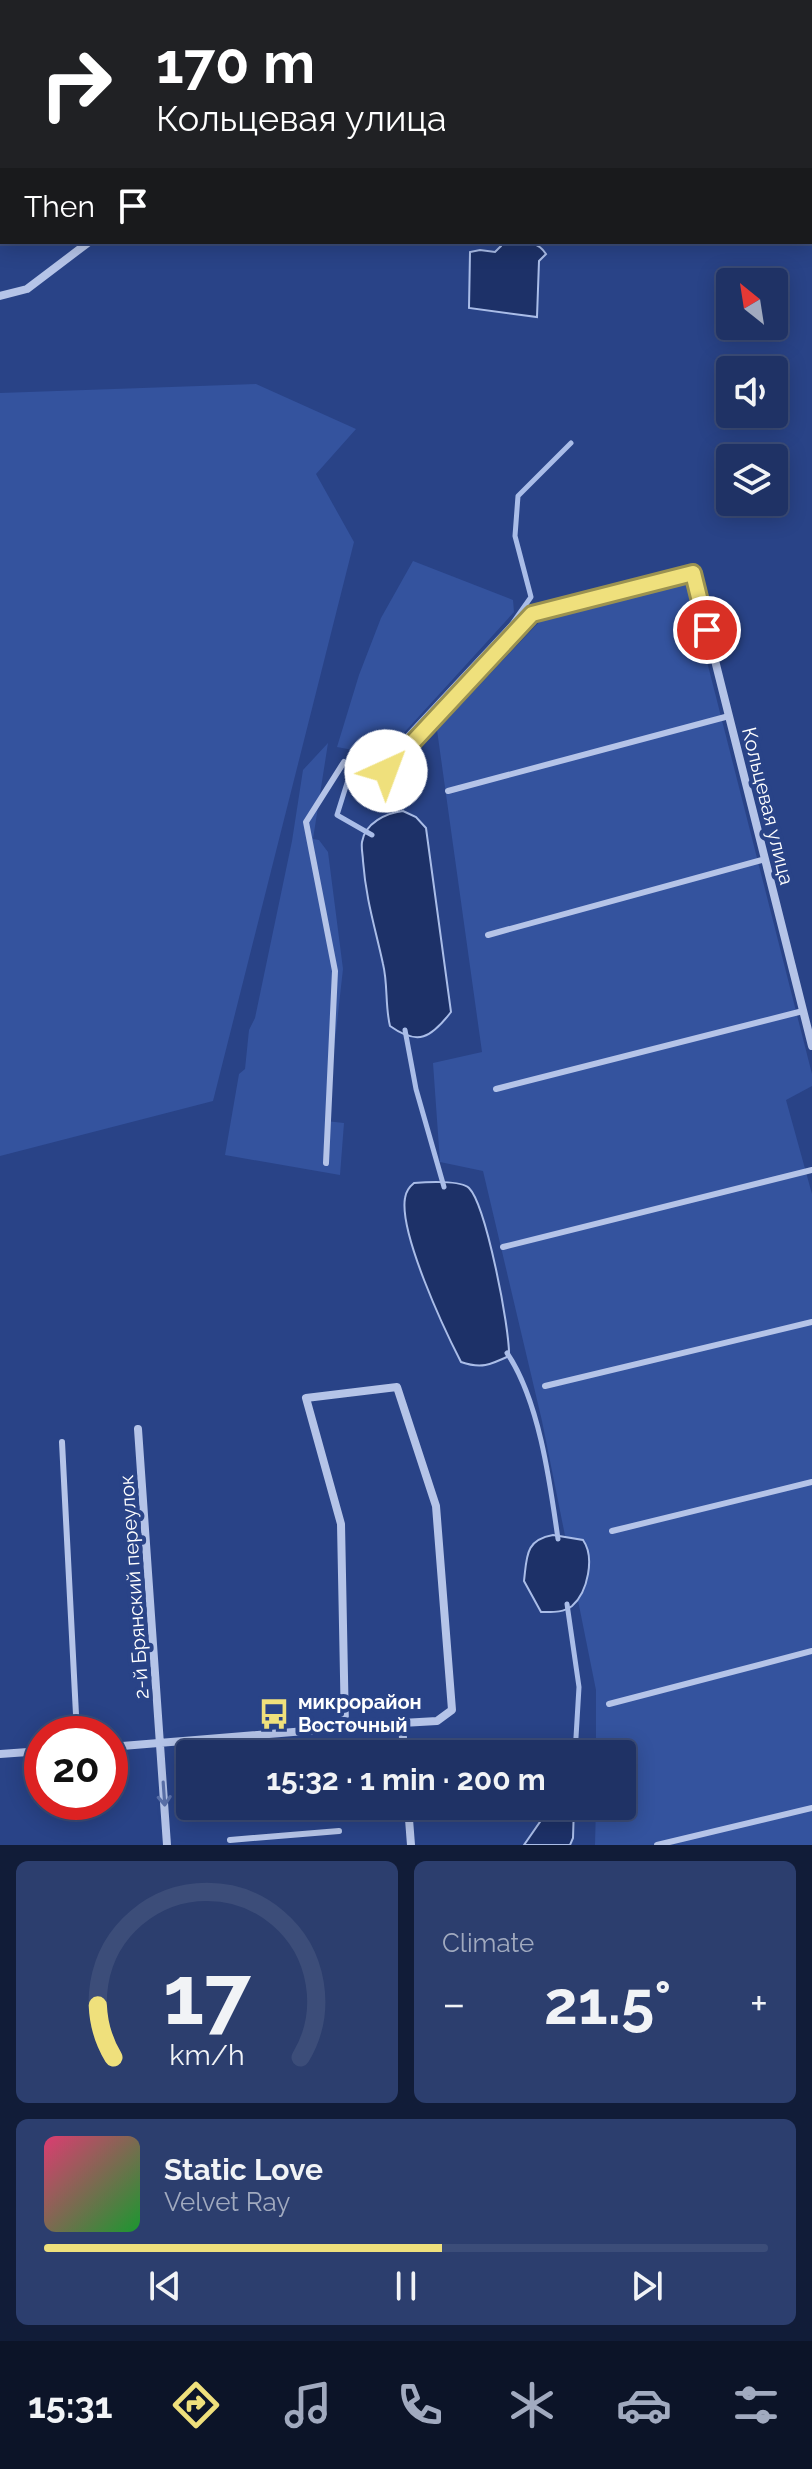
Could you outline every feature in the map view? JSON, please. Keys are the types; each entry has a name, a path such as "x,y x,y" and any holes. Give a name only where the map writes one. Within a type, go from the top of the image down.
{"street":[{"path":"0,296 27,289 86,244"},
{"name":"Кольцевая улица","path":"693,573 812,1046"},
{"path":"128,1746 437,1721 452,1710 436,1506 397,1387 306,1398 341,1524 345,1727"},
{"name":"2-й Брянский переулок","path":"138,1429 167,1845"},
{"path":"402,1723 403,1740"},
{"path":"0,1754 24,1752"},
{"path":"409,1820 411,1845"}],"lane":[{"path":"326,1163 335,971 306,822 344,762 375,783 532,614 693,573"},
{"path":"448,791 729,716"},
{"path":"488,935 765,859"},
{"path":"496,1089 803,1011"},
{"path":"503,1247 812,1170"},
{"path":"545,1386 812,1322"},
{"path":"62,1442 76,1716"},
{"path":"612,1531 812,1482"},
{"path":"609,1704 812,1651"},
{"path":"657,1845 812,1808"},
{"path":"230,1840 339,1831"}],"shaded area":[{"path":"534,244 546,254 539,261 537,317 469,308 470,252 495,252 501,246"},
{"path":"256,384 356,429 316,474 354,542 213,1101 0,1156 0,393"},
{"path":"413,561 513,600 514,612 391,747 374,754 337,747 359,675 381,618"},
{"path":"687,583 812,1074 812,1086 786,1100 812,1194 812,1845 595,1845 596,1820 636,1820 636,1740 596,1740 596,1690 542,1421 483,1171 440,1162 433,1063 482,1052 437,730 541,620"},
{"path":"328,743 313,839 319,840 328,852 343,969 326,1121 344,1123 340,1175 225,1155 239,1074 245,1069 249,1030 255,1018 292,841 303,770"},
{"path":"403,811 416,817 426,828 451,1012 430,1033 416,1037 390,1026 385,972 364,875 362,849 364,835 372,824"},
{"path":"414,1183 465,1185 476,1199 496,1268 509,1356 485,1365 461,1362 424,1281 409,1234 405,1198"},
{"path":"553,1535 583,1540 589,1556 588,1574 578,1600 572,1606 561,1611 541,1612 524,1581 526,1564 532,1545"},
{"path":"541,1820 574,1820 570,1845 524,1845"}],"waterway":[{"path":"372,835 337,815 348,780 396,748 512,624 531,597 515,536 518,496 571,443"},
{"path":"405,1030 416,1089 444,1187"},
{"path":"507,1353 527,1394 542,1442 558,1539"},
{"path":"567,1604 579,1687 576,1740"}],"place":[{"name":"микрорайон Восточный","path":"274,1714"}],"route":[{"path":"386,771 532,614 693,573 707,630"}]}
